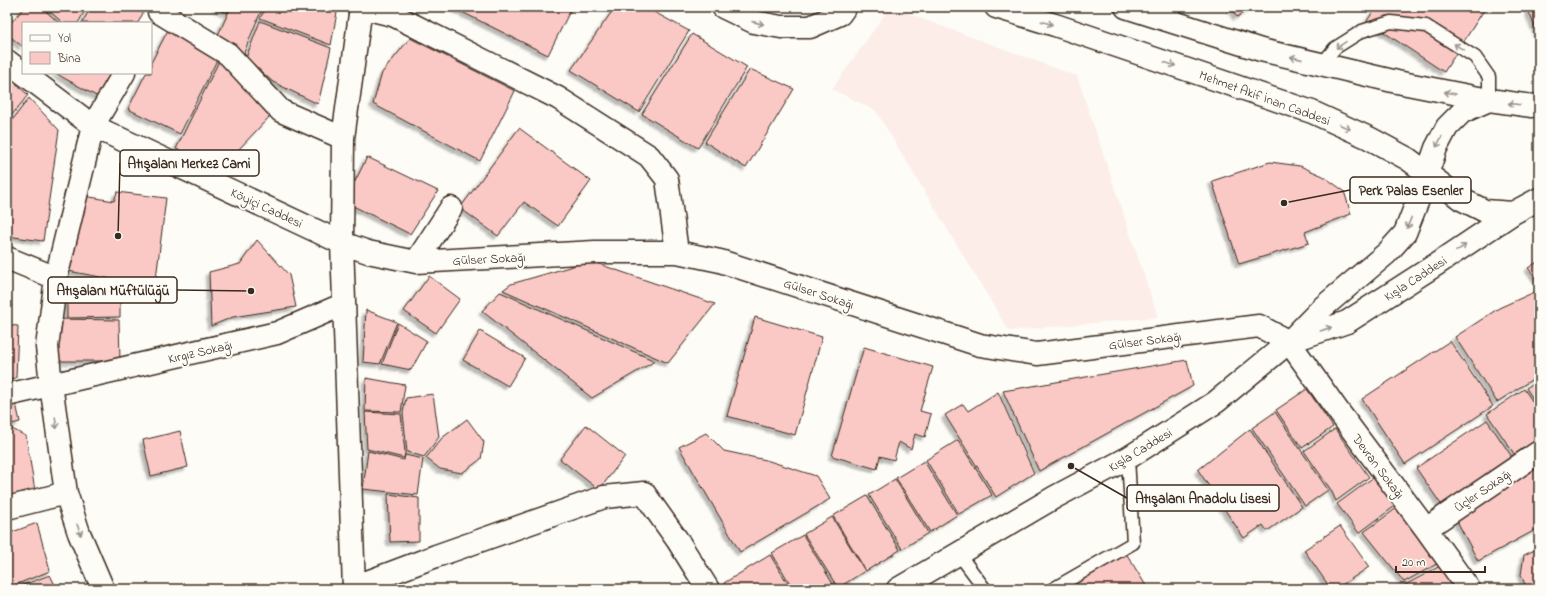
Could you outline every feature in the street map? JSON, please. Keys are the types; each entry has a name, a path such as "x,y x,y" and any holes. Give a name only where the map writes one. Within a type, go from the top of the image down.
{"street":[{"path":"677,252 666,179 649,156 558,98 393,15 360,7 343,138 342,243 354,588 436,556 604,497 644,493 678,541 708,589"},
{"path":"723,7 754,22 781,27 810,27 840,14 845,7"},
{"name":"Mehmet Akif İnan Caddesi","path":"996,7 1312,112 1369,138 1408,159 1461,199 1485,211 1513,213"},
{"path":"1126,7 1261,50 1396,82 1489,100 1532,106 1539,105"},
{"path":"157,15 228,54 281,111 343,138"},
{"name":"Köyiçi Caddesi","path":"7,62 22,73"},
{"name":"Köyiçi Caddesi","path":"23,74 93,126 342,243"},
{"path":"103,589 79,533 66,493 47,346 56,278 93,126 123,74"},
{"name":"Kışla Caddesi","path":"898,589 1055,497 1128,458 1216,402 1289,342 1322,308 1387,253 1405,233 1436,148 1447,127 1462,112 1489,100"},
{"path":"1513,213 1539,199"},
{"path":"416,262 451,208"},
{"name":"Kışla Caddesi","path":"1289,342 1347,322 1513,213"},
{"name":"Gülser Sokağı","path":"342,243 368,252 416,262 595,252 677,252 720,261 980,345 1037,354 1259,326 1289,342"},
{"path":"7,258 56,278"},
{"name":"Kırgız Sokağı","path":"7,395 277,333 344,304"},
{"name":"Devran Sokağı","path":"1289,342 1469,589"},
{"name":"Üçler Sokağı","path":"1426,529 1539,452"},
{"path":"7,508 66,493"}],"lane":[{"path":"1322,64 1336,48 1362,30 1391,22 1426,26 1475,57 1489,77 1489,100"},
{"path":"1053,589 1133,543 1128,458"},
{"path":"958,553 986,589"}],"shaded area":[{"path":"890,7 1077,76 1158,317 1009,331 876,111 832,89"}],"building":[{"path":"25,7 41,7 58,22 22,22 22,46 7,34 7,27"},
{"path":"45,7 87,7 79,22 62,22"},
{"path":"91,7 146,7 138,22 83,22"},
{"path":"215,7 230,7 227,13"},
{"path":"231,7 264,7 243,55 217,37"},
{"path":"267,7 338,7 331,45 260,18"},
{"path":"452,7 572,7 548,55"},
{"path":"615,7 645,7 689,31 639,112 571,70"},
{"path":"1230,7 1252,7 1237,17"},
{"path":"1376,7 1486,7 1444,72 1367,21"},
{"path":"1527,7 1539,7 1539,37"},
{"path":"260,21 331,48 318,104 273,82 246,58"},
{"path":"168,30 219,56 180,134 128,109 146,74 152,74 152,61"},
{"path":"692,34 747,67 698,148 642,114"},
{"path":"410,38 515,91 480,161 373,104 382,73"},
{"path":"221,57 271,115 223,166 176,149"},
{"path":"750,69 794,89 746,168 705,142"},
{"path":"57,74 113,74 100,98"},
{"path":"7,75 28,95 7,121"},
{"path":"29,98 59,130 43,241 7,236 7,127"},
{"path":"519,128 591,181 558,226 524,202 498,236 460,208"},
{"path":"367,157 438,191 410,234 345,202"},
{"path":"1270,162 1300,166 1323,176 1344,191 1351,214 1305,232 1309,243 1239,264 1212,181"},
{"path":"117,192 166,198 155,287 68,271 84,196 114,201"},
{"path":"257,240 289,275 296,307 233,317 211,326 209,272 240,264"},
{"path":"590,261 715,304 668,363 503,290 511,284"},
{"path":"1539,261 1539,281 1528,268"},
{"path":"429,276 460,299 436,333 404,311"},
{"path":"67,281 120,289 120,317 67,318"},
{"path":"1539,290 1539,375 1497,402 1455,337 1499,308"},
{"path":"500,292 655,361 592,398 482,311"},
{"path":"366,310 397,322 380,364 363,362"},
{"path":"755,317 822,337 795,435 727,416"},
{"path":"57,319 119,320 120,361 57,361"},
{"path":"398,323 427,341 411,370 382,364"},
{"path":"7,325 18,326 16,378 7,379"},
{"path":"480,331 525,358 508,386 463,360"},
{"path":"1450,341 1493,406 1405,464 1362,399"},
{"path":"864,347 933,367 920,411 931,414 925,437 915,434 911,449 899,442 894,460 880,456 877,469 832,456"},
{"path":"1187,360 1193,386 1039,471 1003,391"},
{"path":"366,378 405,385 401,412 365,411"},
{"path":"1539,380 1539,408 1526,388"},
{"path":"1307,389 1333,427 1302,448 1276,410"},
{"path":"1524,389 1539,411 1539,443 1517,458 1487,414"},
{"path":"998,392 1034,473 996,497 945,415 963,404 968,411"},
{"path":"14,394 20,422 7,425 7,395"},
{"path":"433,394 439,437 424,457 407,452 403,413 406,398"},
{"path":"365,412 401,414 405,453 404,458 367,449"},
{"path":"1275,412 1328,490 1305,506 1252,428"},
{"path":"467,419 484,442 481,459 462,473 440,469 426,458 442,438"},
{"path":"1487,420 1514,460 1443,507 1416,468"},
{"path":"586,425 625,456 599,490 560,459"},
{"path":"7,429 12,429 26,436 35,491 7,496"},
{"path":"1250,429 1302,507 1267,531 1263,525 1244,538 1198,470"},
{"path":"1335,429 1369,477 1336,501 1331,490 1304,451"},
{"path":"180,431 188,467 151,476 143,440"},
{"path":"706,433 724,451 766,460 816,476 830,499 740,552 679,447"},
{"path":"958,440 992,495 959,514 926,460"},
{"path":"368,451 404,460 405,455 423,459 418,495 363,489"},
{"path":"924,461 957,515 930,532 896,478"},
{"path":"1539,467 1539,528 1478,561 1456,519"},
{"path":"1378,474 1399,503 1359,533 1337,504"},
{"path":"895,479 928,533 902,549 869,495"},
{"path":"388,494 419,498 419,541 390,542"},
{"path":"867,496 900,550 866,571 833,516"},
{"path":"1401,505 1442,561 1404,582 1364,532"},
{"path":"832,517 865,571 838,588 804,534"},
{"path":"37,523 50,571 7,588 7,534"},
{"path":"1340,526 1369,567 1336,589 1331,589 1304,550"},
{"path":"803,535 836,589 793,589 772,553"},
{"path":"1539,548 1539,589 1527,589 1521,575 1524,555"},
{"path":"1126,553 1148,589 1067,589"},
{"path":"770,555 791,589 728,589 724,583"},
{"path":"1444,564 1463,589 1408,589 1405,585"},
{"path":"50,575 57,589 12,589"}],"place":[{"name":"Perk Palas Esenler","path":"1284,203"},
{"name":"Atışalanı Merkez Cami","path":"118,236"},
{"name":"Atışalanı Müftülüğü","path":"251,291"},
{"name":"Atışalanı Anadolu Lisesi","path":"1071,466"}]}
